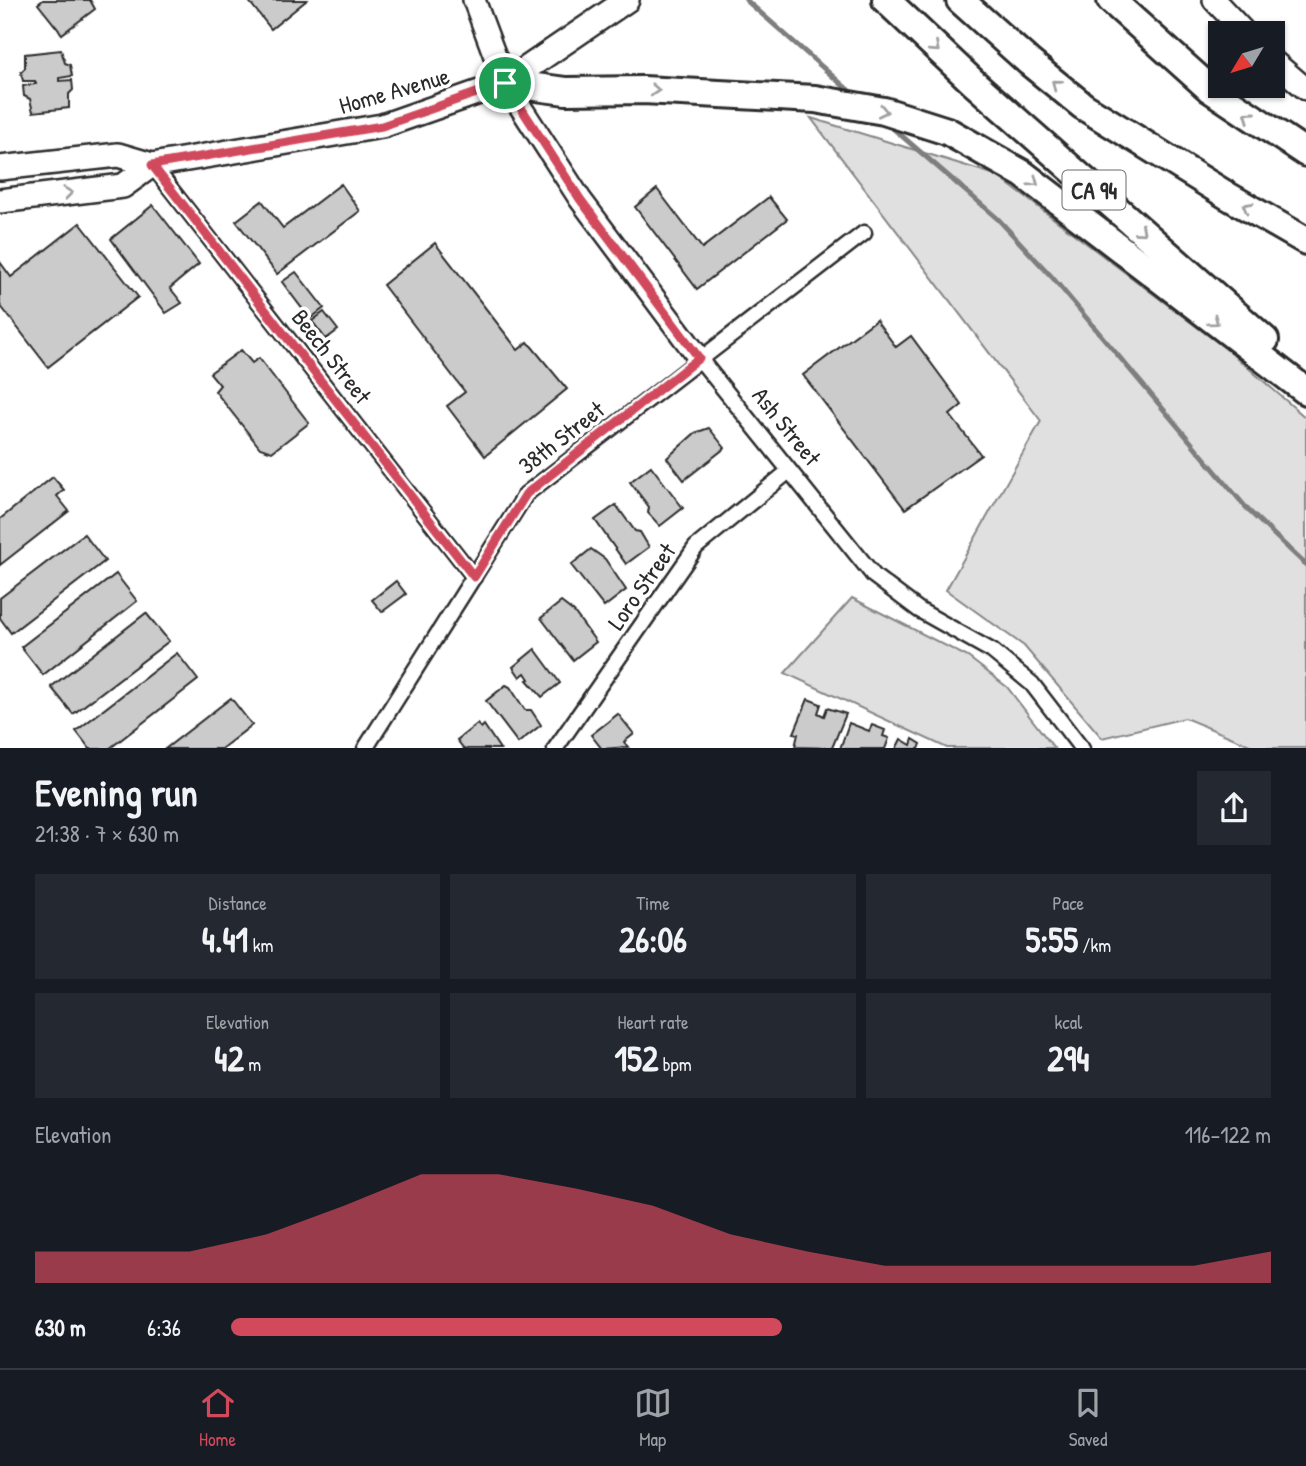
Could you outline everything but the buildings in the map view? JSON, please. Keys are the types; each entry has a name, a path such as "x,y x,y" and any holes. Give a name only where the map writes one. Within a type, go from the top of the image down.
{"highway":[{"name":"CA 94","path":"886,0 974,83 1306,375"},
{"name":"CA 94","path":"960,0 1083,106 1306,241"},
{"path":"1111,0 1210,89 1301,152"},
{"path":"505,83 566,91 643,90 816,99 917,120 976,146 1049,193 1306,391"}],"main road":[{"name":"Home Avenue","path":"0,168 118,155 152,165 382,126 505,83 626,0"},
{"name":"Home Avenue","path":"0,201 123,186 152,165"}],"street":[{"name":"Ash Street","path":"474,0 505,83 580,199 699,358 874,576 919,610 992,651 1032,684 1082,748"},
{"path":"1214,0 1234,21"},
{"path":"1285,71 1306,89"},
{"name":"Beech Street","path":"152,165 474,577"},
{"name":"38th Street","path":"365,748 526,494 864,233"},
{"name":"Loro Street","path":"555,748 696,547 789,471"}],"shaded area":[{"path":"811,118 996,175 1230,352 1306,418 1306,748 1257,748 1185,718 1102,738 1024,646 946,590 1041,421"},
{"path":"852,598 968,657 1007,687 1054,748 947,748 785,673"}],"waterway":[{"path":"746,0 854,95"},
{"path":"888,124 998,219 1052,277 1249,511 1306,565"}],"route":[{"path":"505,83 580,199 699,358 526,494 474,577 152,165 382,126 505,83"}]}
